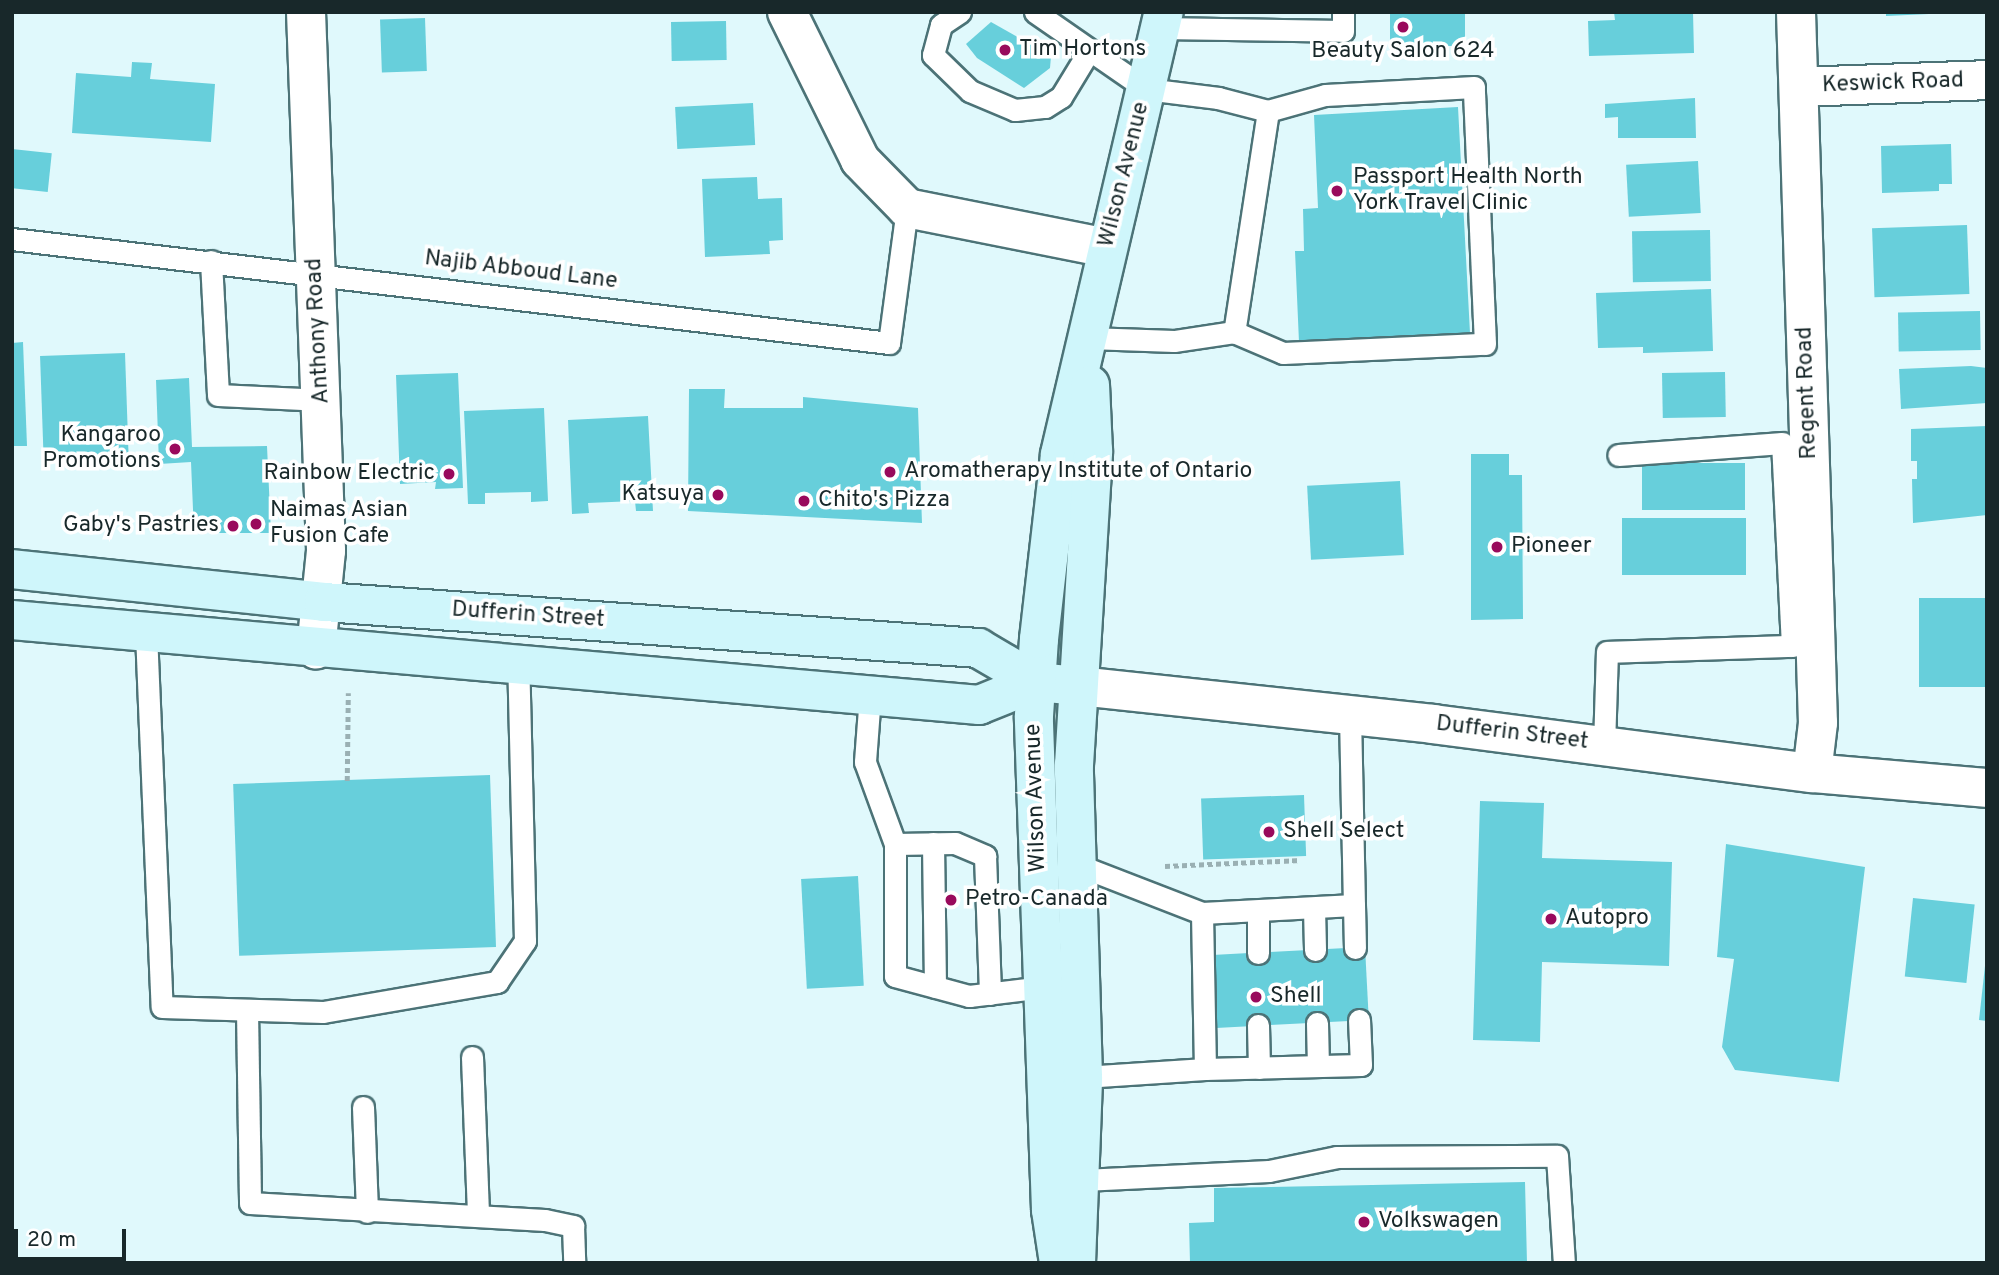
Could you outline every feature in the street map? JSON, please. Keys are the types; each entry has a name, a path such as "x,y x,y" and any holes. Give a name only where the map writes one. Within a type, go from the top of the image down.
{"main road":[{"name":"Wilson Avenue","path":"1059,1263 1051,1210 1036,682 1060,454 1162,20"},
{"name":"Wilson Avenue","path":"1076,1263 1083,1180 1083,1077 1074,765 1093,451 1088,338"},
{"name":"Dufferin Street","path":"12,569 324,602 978,648 1036,682 1078,686"},
{"name":"Dufferin Street","path":"12,620 316,649 518,662 979,705 1036,682"}],"street":[{"name":"Anthony Road","path":"306,12 315,272 323,400 324,602 316,649"},
{"path":"787,12 860,160 907,208 1107,248"},
{"name":"Regent Road","path":"1796,12 1799,88 1796,442 1801,580 1818,723 1812,773"},
{"name":"Keswick Road","path":"1799,88 1987,80"},
{"name":"Dufferin Street","path":"1078,686 1350,715 1812,773 1987,788"}],"lane":[{"path":"960,12 941,25 933,55 970,91 1015,110 1045,107 1061,97 1089,51"},
{"path":"1035,12 1146,89 1218,98 1268,111 1325,95 1474,86 1485,344 1283,353 1234,332 1174,341 1088,338"},
{"path":"1162,20 1343,31 1343,12"},
{"path":"1234,332 1268,111"},
{"name":"Najib Abboud Lane","path":"12,239 315,272 889,342 907,208"},
{"path":"211,261 219,395 323,400"},
{"path":"1618,455 1796,442"},
{"path":"1604,746 1607,652 1792,646 1801,580"},
{"path":"146,633 162,1007 323,1012 497,982 524,941 518,662"},
{"path":"870,695 866,762 895,844 895,976 969,996 1043,987"},
{"path":"1350,715 1355,948"},
{"path":"895,844 955,843 985,856 990,994"},
{"path":"933,844 935,987"},
{"path":"1078,865 1202,914 1354,905"},
{"path":"1314,908 1315,950"},
{"path":"1258,911 1258,953"},
{"path":"1202,914 1205,1069"},
{"path":"247,1010 250,1203 367,1212 545,1220 573,1226 574,1263"},
{"path":"1083,1077 1205,1069 1361,1065 1359,1020"},
{"path":"1317,1023 1318,1066"},
{"path":"1258,1026 1259,1068"},
{"path":"472,1057 478,1216"},
{"path":"363,1107 367,1212"},
{"path":"1083,1180 1269,1171 1337,1157 1557,1156 1564,1263"}],"path":[{"path":"347,781 348,693"},
{"path":"1159,866 1301,859"}],"building":[{"path":"1390,12 1465,12 1465,46 1390,46"},
{"path":"1614,12 1693,12 1694,53 1589,56 1588,21 1615,20"},
{"path":"1886,12 1929,12 1929,14 1886,16"},
{"path":"425,18 427,71 382,73 380,20"},
{"path":"726,21 727,60 672,61 671,22"},
{"name":"Tim Hortons","path":"991,22 1051,56 1050,68 1024,88 977,58 966,44"},
{"path":"132,62 152,63 150,79 215,84 211,142 72,133 76,73 131,77"},
{"path":"1695,98 1696,138 1618,138 1618,117 1605,118 1605,104"},
{"path":"753,103 755,145 677,149 675,107"},
{"path":"1458,107 1470,333 1299,342 1295,251 1304,251 1303,209 1318,208 1314,115"},
{"path":"1951,144 1952,184 1939,184 1939,191 1882,193 1881,146"},
{"path":"12,149 52,153 48,192 12,188"},
{"path":"1698,161 1701,213 1629,217 1626,165"},
{"path":"757,177 758,199 782,198 783,240 769,241 770,254 705,257 702,179"},
{"path":"1967,225 1969,294 1874,297 1872,228"},
{"path":"1710,230 1711,281 1633,282 1632,231"},
{"path":"1711,289 1713,351 1643,353 1643,347 1598,348 1596,293"},
{"path":"1980,311 1981,350 1899,351 1898,312"},
{"path":"23,342 27,446 12,446 12,343"},
{"path":"125,353 129,456 44,459 40,356"},
{"path":"1971,366 1987,368 1987,403 1901,409 1899,369"},
{"path":"1725,372 1726,417 1663,418 1662,373"},
{"path":"458,373 463,488 435,489 436,482 400,484 396,375"},
{"path":"189,378 192,447 267,446 271,533 194,533 191,462 159,464 156,380"},
{"path":"689,389 725,389 724,408 803,408 803,397 918,408 922,523 688,511"},
{"path":"544,408 548,501 531,502 531,492 485,493 485,504 468,504 464,411"},
{"path":"648,416 653,511 636,511 635,501 588,503 589,513 572,514 568,420"},
{"path":"1987,426 1987,515 1913,523 1912,479 1917,479 1917,461 1911,461 1911,429"},
{"name":"Pioneer","path":"1471,454 1509,454 1509,475 1522,475 1523,619 1471,620"},
{"path":"1642,463 1745,463 1745,510 1642,510"},
{"path":"1400,481 1404,555 1311,560 1307,486"},
{"path":"1622,518 1746,518 1746,575 1622,575"},
{"path":"1919,598 1987,598 1987,687 1919,687"},
{"path":"490,775 496,947 239,956 233,784"},
{"path":"1304,795 1306,856 1203,860 1201,799"},
{"path":"1480,801 1544,803 1542,858 1672,862 1669,966 1542,962 1540,1042 1473,1040"},
{"path":"1726,844 1865,867 1839,1082 1735,1070 1722,1047 1734,959 1717,957"},
{"path":"858,876 864,986 807,989 801,879"},
{"path":"1913,898 1975,904 1966,983 1905,977"},
{"path":"1365,947 1369,1020 1216,1028 1212,955"},
{"path":"1987,966 1987,1021 1979,1020"},
{"name":"Volkswagen","path":"1525,1182 1527,1263 1190,1263 1189,1223 1214,1222 1214,1188"}],"place":[{"name":"Beauty Salon 624","path":"1403,27"},
{"name":"Tim Hortons","path":"1005,50"},
{"name":"Passport Health North York Travel Clinic","path":"1337,191"},
{"name":"Kangaroo Promotions","path":"175,449"},
{"name":"Aromatherapy Institute of Ontario","path":"890,472"},
{"name":"Rainbow Electric","path":"449,474"},
{"name":"Katsuya","path":"718,495"},
{"name":"Chito's Pizza","path":"804,501"},
{"name":"Naimas Asian Fusion Cafe","path":"256,524"},
{"name":"Gaby's Pastries","path":"233,526"},
{"name":"Pioneer","path":"1497,547"},
{"name":"Shell Select","path":"1269,832"},
{"name":"Petro-Canada","path":"951,900"},
{"name":"Autopro","path":"1551,919"},
{"name":"Shell","path":"1256,997"},
{"name":"Volkswagen","path":"1364,1222"}]}
